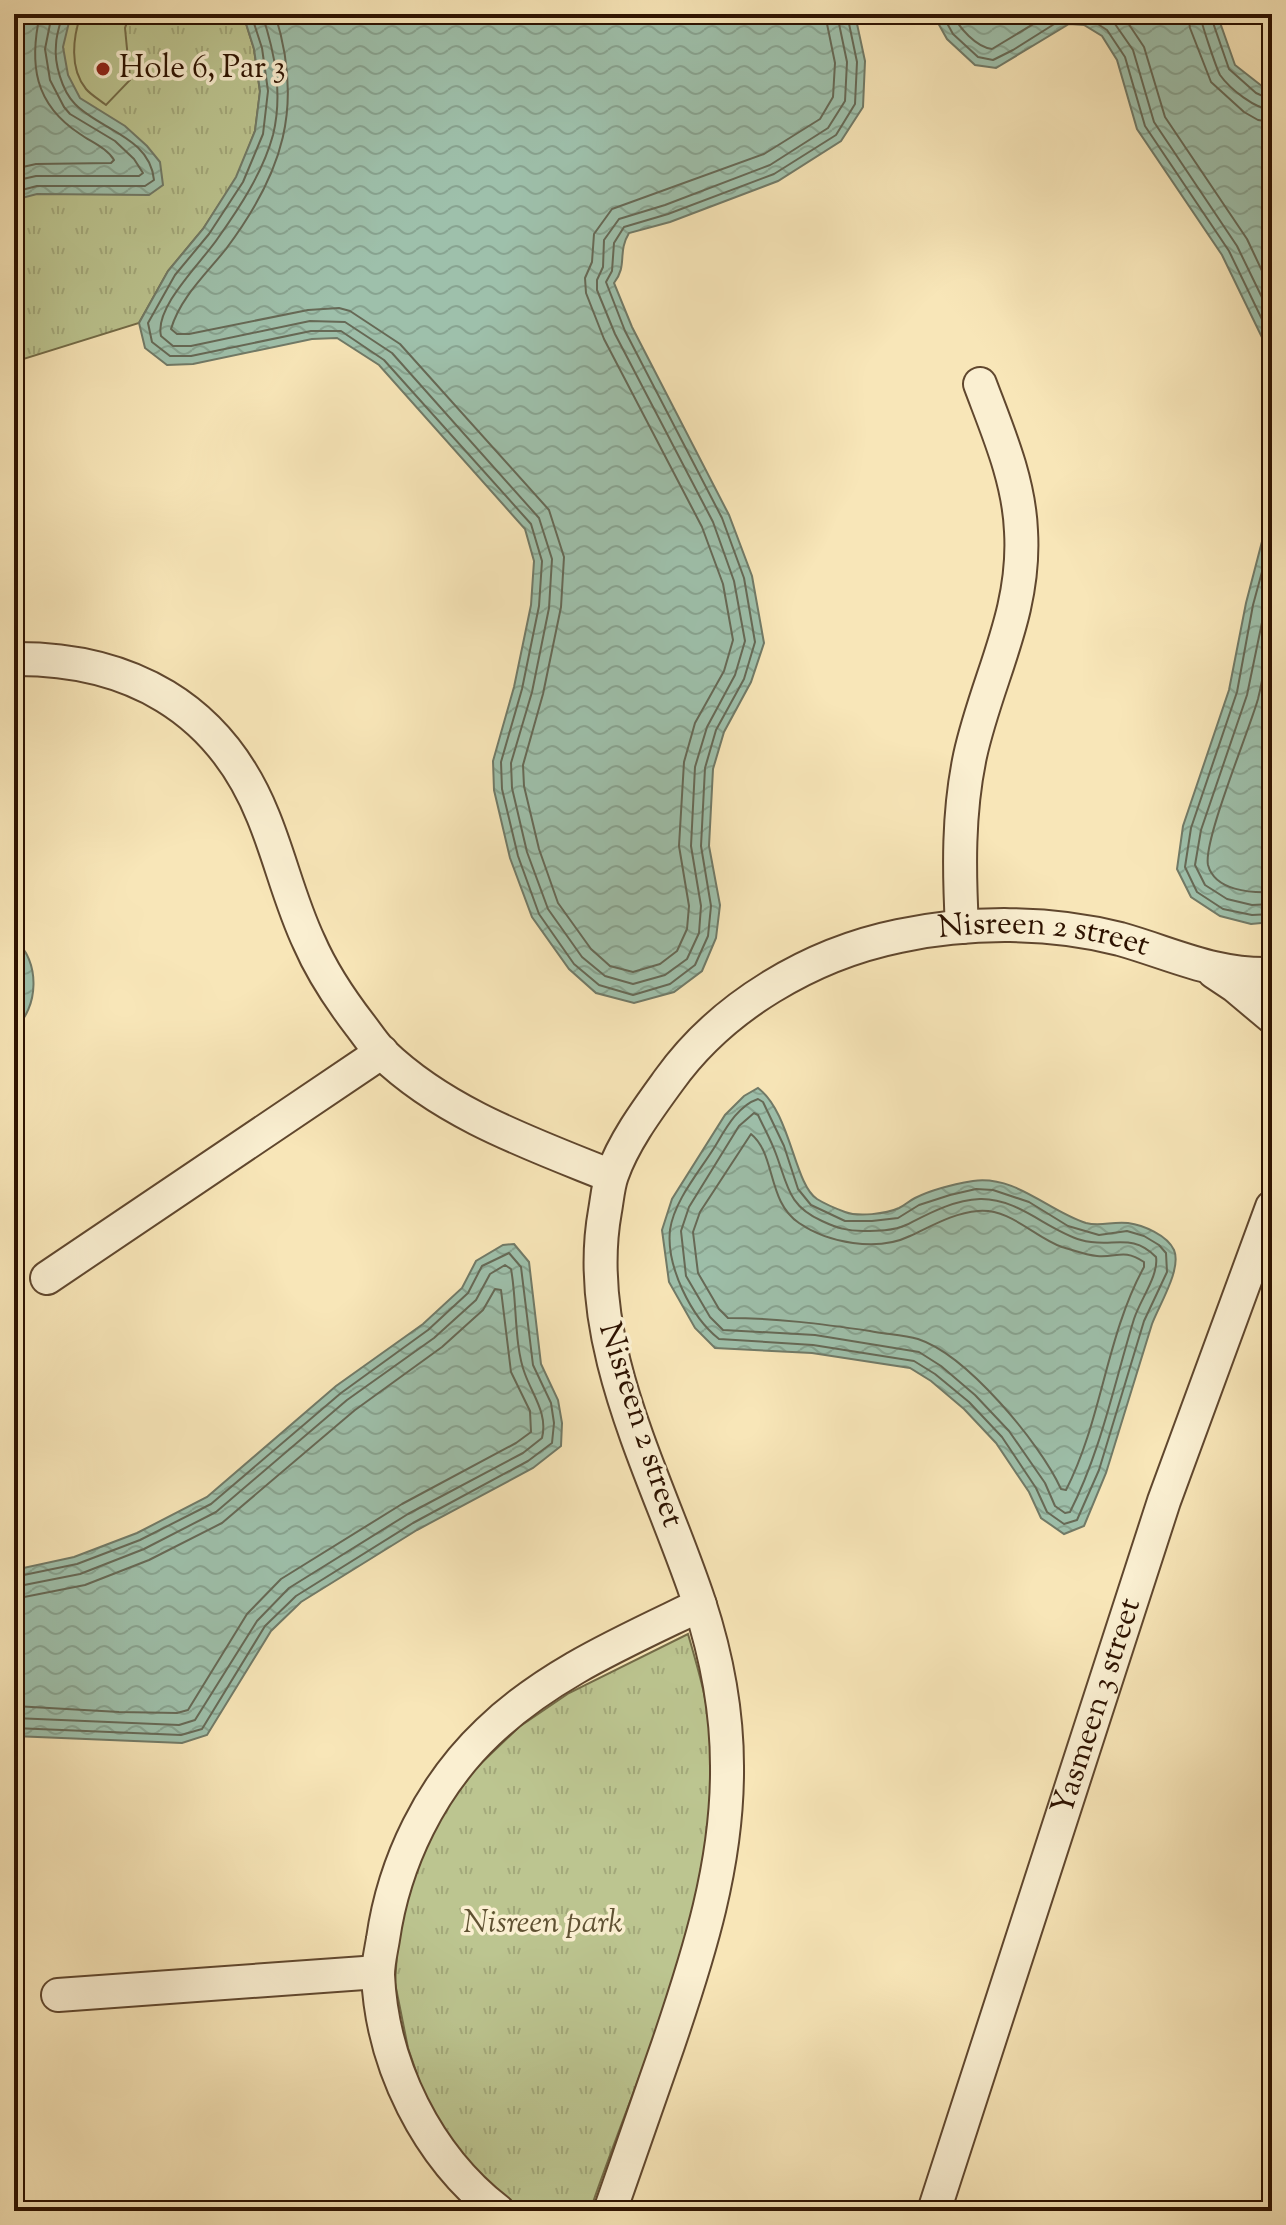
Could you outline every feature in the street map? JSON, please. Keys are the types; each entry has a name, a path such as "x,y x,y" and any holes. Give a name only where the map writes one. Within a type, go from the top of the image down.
{"street":[{"path":"962,927 959,870 962,814 970,758 984,703 1016,611 1021,571 1021,530 1016,490 980,384"},
{"path":"14,659 44,659 88,665 129,677 166,697 208,731 227,751 253,793 308,941 340,999 382,1052 462,1111 611,1176"},
{"name":"Nisreen 2 street","path":"610,2211 695,1965 712,1902 724,1833 727,1764 721,1695 713,1650 700,1605 609,1352 600,1293 601,1234 611,1176 642,1117 680,1065 726,1019 779,982 837,954 898,936 962,927 1013,926 1063,929 1113,937 1208,969 1235,986 1272,1017"},
{"name":"Nisreen 2 street","path":"1208,969 1272,974"},
{"path":"47,1278 382,1052"},
{"name":"Yasmeen 3 street","path":"934,2211 1164,1501 1272,1207"},
{"path":"498,2211 483,2199 440,2151 407,2095 385,2034 378,1972 388,1905 410,1841 444,1784 487,1732 550,1683 700,1605"},
{"path":"58,1995 378,1972"}],"green space":[{"path":"14,14 243,14 254,49 260,92 255,131 237,177 203,229 168,271 139,323 14,362"},
{"name":"Hole 6, Par 3","path":"81,14 130,14 125,28 130,80 106,105 86,89 77,72 75,42"},
{"name":"Nisreen park","path":"688,1634 708,1711 712,1759 709,1818 687,1933 651,2045 590,2211 520,2211 471,2169 432,2118 408,2048 395,1983 399,1924 413,1869 446,1808 475,1769 519,1727 569,1693"}],"water":[{"path":"14,14 71,14 63,47 68,75 80,98 125,126 147,146 160,162 163,185 149,195 37,194 14,200"},
{"path":"243,14 853,14 856,19 865,61 863,107 841,141 778,181 670,222 629,233 625,240 621,270 614,283 632,327 729,515 752,576 764,643 751,682 724,732 713,769 709,846 720,905 716,938 702,971 674,992 634,1003 596,993 569,969 532,917 510,858 494,790 493,761 514,687 531,605 534,561 525,529 379,365 337,338 312,339 193,364 167,365 145,348 139,323 168,271 203,229 236,177 255,131 260,91 254,49"},
{"path":"933,14 1217,14 1235,65 1272,94 1272,358 1222,255 1137,129 1117,60 1102,36 1084,25 1069,24 996,68 975,65 947,39"},
{"path":"1272,503 1272,922 1251,924 1220,916 1191,897 1177,869 1183,826 1229,690 1246,603"},
{"path":"14,939 29,959 34,984 28,1009 14,1029"},
{"path":"758,1088 778,1114 809,1191 820,1201 845,1212 864,1215 887,1212 936,1190 973,1181 989,1181 1018,1188 1086,1223 1122,1223 1147,1228 1171,1245 1176,1258 1172,1277 1152,1324 1106,1473 1084,1526 1064,1534 1041,1518 1029,1492 996,1443 964,1409 910,1368 812,1353 715,1348 695,1328 669,1282 662,1230 672,1199 725,1115 744,1096"},
{"path":"514,1244 529,1262 541,1364 558,1400 562,1423 561,1446 533,1468 417,1530 301,1602 271,1631 207,1735 182,1743 14,1736 14,1570 74,1557 137,1533 207,1497 336,1386 423,1324 462,1288 476,1261 503,1245"}],"place":[{"name":"Hole 6, Par 3","path":"103,69"}]}
